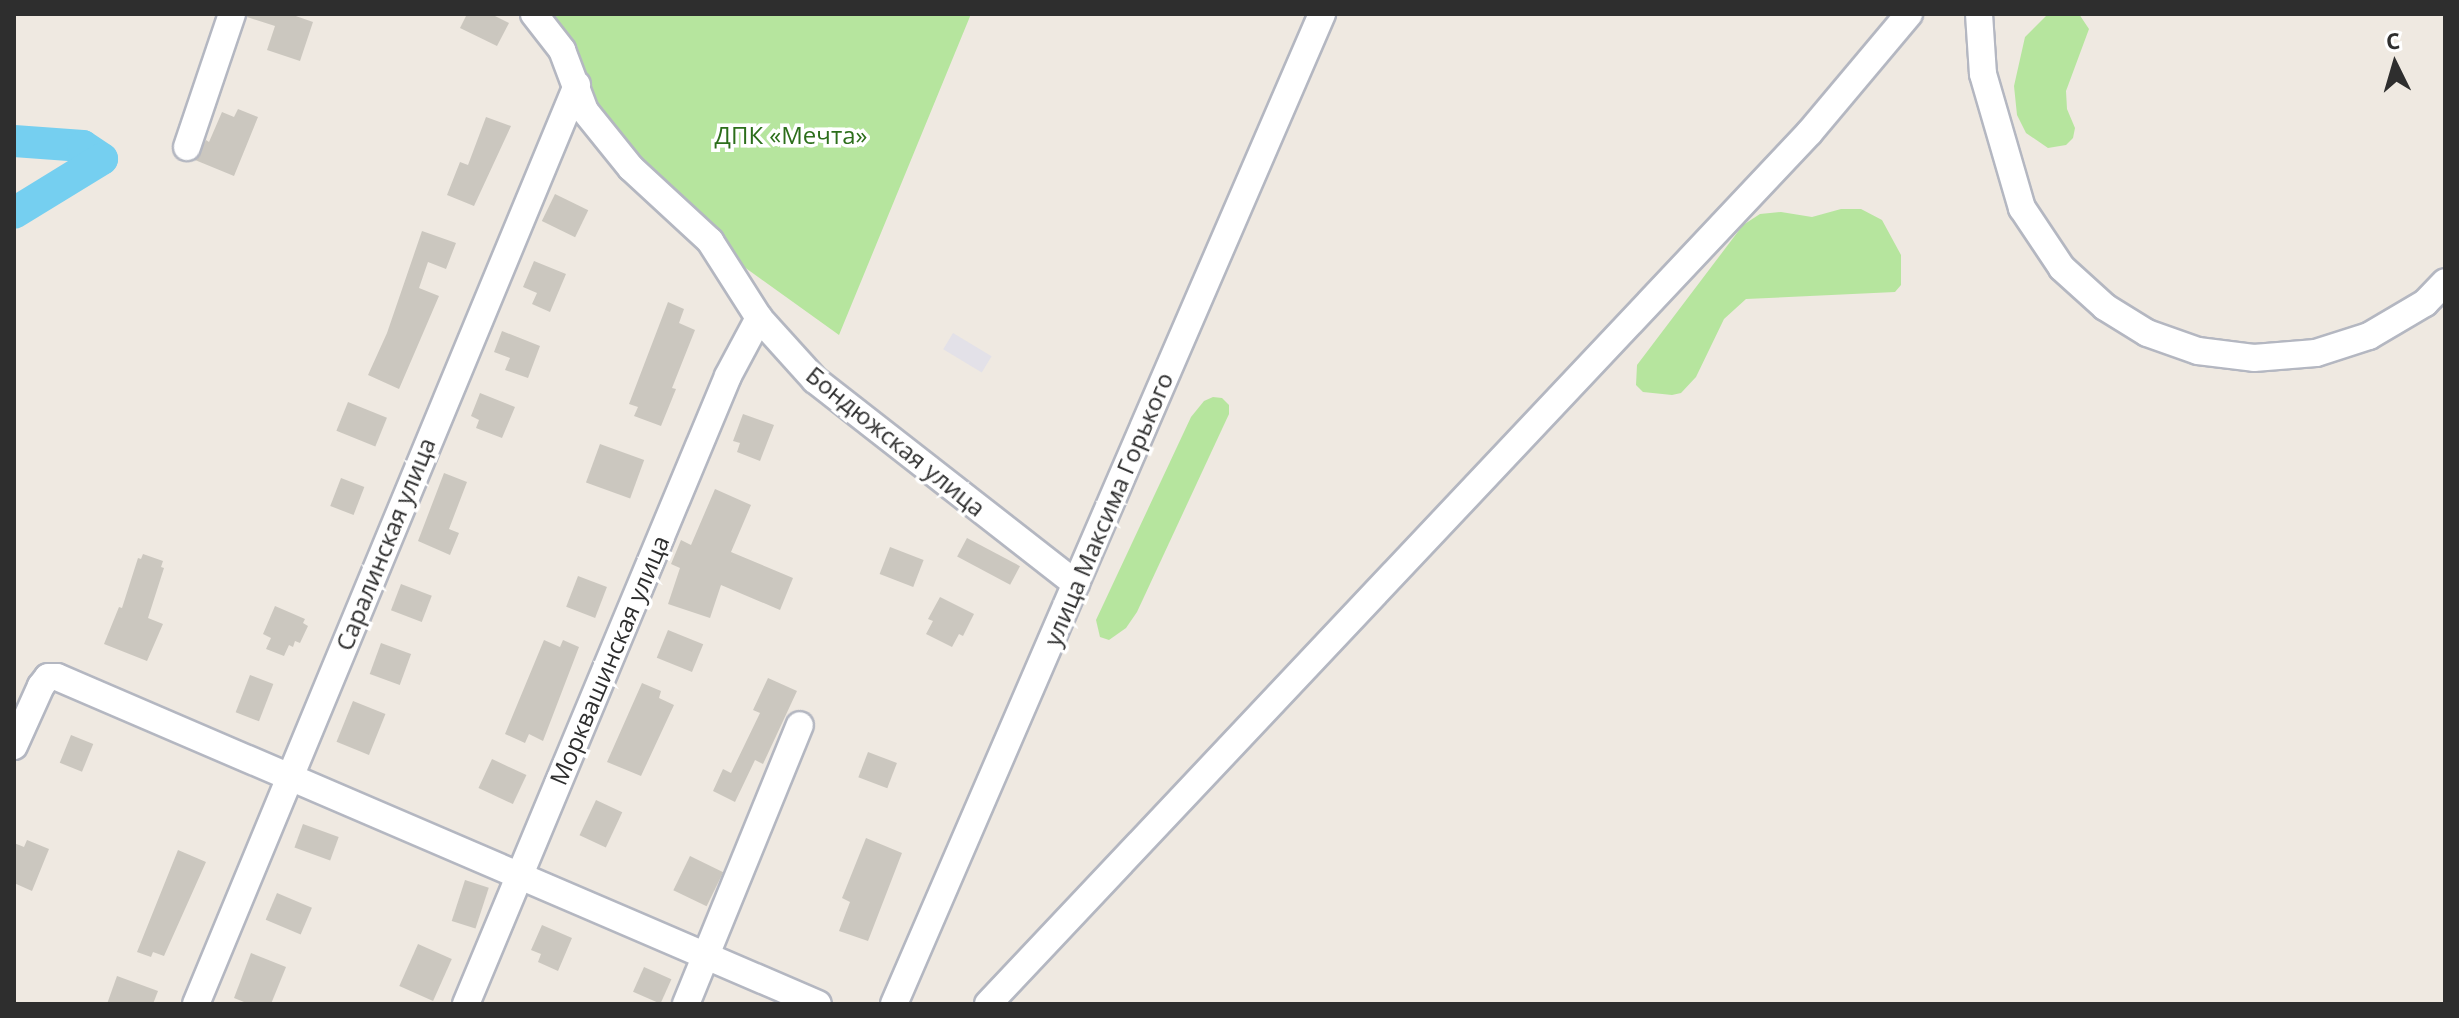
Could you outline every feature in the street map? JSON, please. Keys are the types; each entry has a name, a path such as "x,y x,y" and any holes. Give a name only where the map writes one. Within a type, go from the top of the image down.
{"street":[{"path":"187,147 232,14"},
{"name":"Бондюжская улица","path":"534,14 562,50 585,111 631,168 710,241 759,318 815,380 1076,584"},
{"name":"улица Максима Горького","path":"894,1004 1322,14"},
{"path":"988,1004 1810,132 1909,14"},
{"path":"1979,14 1983,74 2022,208 2062,268 2105,307 2147,333 2198,351 2254,358 2316,353 2369,336 2425,303 2445,282"},
{"name":"Саралинская улица","path":"196,1004 577,85"},
{"name":"Морквашинская улица","path":"466,1004 728,376 759,318"},
{"path":"14,746 41,686 48,677 57,677 818,1004"},
{"path":"686,1004 800,725"}],"shaded area":[{"path":"953,333 992,356 982,372 943,349"}],"green space":[{"name":"ДПК «Мечта»","path":"547,14 971,14 839,335 729,256 650,173 598,107 582,61"},
{"path":"2048,14 2079,14 2089,29 2066,91 2067,109 2075,128 2073,138 2066,145 2048,148 2026,133 2017,115 2014,86 2025,37"},
{"path":"1841,209 1861,209 1882,220 1901,255 1901,285 1895,292 1746,299 1724,319 1696,377 1681,393 1643,392 1636,385 1637,365 1743,225 1760,214 1781,212 1812,217"},
{"path":"1213,397 1222,398 1229,405 1229,414 1137,612 1126,628 1109,640 1100,637 1096,620 1191,417 1204,401"}],"building":[{"path":"248,14 290,14 313,22 300,61 267,50 275,26 247,17"},
{"path":"467,14 491,14 509,23 497,46 460,28"},
{"path":"238,109 258,117 234,176 195,160 206,140 209,142 222,112 234,117"},
{"path":"486,117 511,126 474,206 447,195 460,162 468,165"},
{"path":"555,194 588,210 575,237 542,221"},
{"path":"422,231 456,243 446,269 428,262 419,288 439,296 399,389 368,375 387,333"},
{"path":"534,261 566,274 550,312 532,304 537,293 523,287"},
{"path":"668,302 684,309 679,323 695,330 661,426 634,416 638,407 629,404"},
{"path":"502,331 540,346 528,378 505,370 510,358 494,352"},
{"path":"480,393 515,407 502,438 476,428 479,420 471,416"},
{"path":"348,402 387,418 375,446 336,431"},
{"path":"743,414 774,425 760,461 737,452 740,443 733,441"},
{"path":"600,444 644,460 630,499 586,483"},
{"path":"444,473 467,482 449,529 459,533 450,555 418,541"},
{"path":"341,478 364,487 354,515 330,506"},
{"path":"715,489 751,505 731,552 793,578 780,610 721,585 710,618 668,604 680,568 671,564 681,540 691,545"},
{"path":"967,538 1020,566 1010,585 957,557"},
{"path":"890,547 924,560 913,587 880,574"},
{"path":"143,554 163,561 161,567 164,568 148,618 163,624 147,661 104,644 119,607 122,608 138,558 141,559"},
{"path":"578,576 607,587 595,618 566,607"},
{"path":"401,584 432,596 422,622 391,610"},
{"path":"940,597 974,614 963,636 959,634 952,647 926,634 933,621 928,619"},
{"path":"275,606 305,619 303,623 308,626 300,643 295,641 293,647 289,645 284,656 266,649 271,638 263,634"},
{"path":"668,630 703,644 692,672 657,658"},
{"path":"544,640 560,647 563,640 579,647 543,741 529,734 525,743 505,734"},
{"path":"381,643 411,654 400,685 370,674"},
{"path":"250,675 273,684 259,721 236,712"},
{"path":"768,678 797,691 763,764 755,760 735,802 713,791 723,769 731,773 760,713 753,710"},
{"path":"642,683 661,691 659,698 674,705 641,776 607,762"},
{"path":"353,701 385,714 369,755 337,742"},
{"path":"71,735 93,744 82,772 60,763"},
{"path":"868,752 897,763 887,788 858,777"},
{"path":"492,759 526,775 513,804 478,788"},
{"path":"596,800 622,812 606,848 580,835"},
{"path":"303,824 339,837 330,860 294,847"},
{"path":"866,838 902,853 868,941 839,931 850,902 842,898"},
{"path":"27,840 49,849 32,891 14,883 14,843 24,847"},
{"path":"178,850 206,862 164,956 153,952 151,957 137,952"},
{"path":"690,856 723,872 707,906 673,890"},
{"path":"465,880 489,888 475,929 452,921"},
{"path":"277,893 312,908 301,935 266,920"},
{"path":"542,925 572,938 558,971 538,962 541,954 531,950"},
{"path":"418,944 452,959 433,1001 399,986"},
{"path":"251,953 286,967 271,1004 249,1004 234,998"},
{"path":"644,967 671,979 660,1004 633,992"},
{"path":"117,976 158,991 153,1004 107,1004"}],"waterway":[{"path":"14,141 83,146 102,159 14,213"}]}
